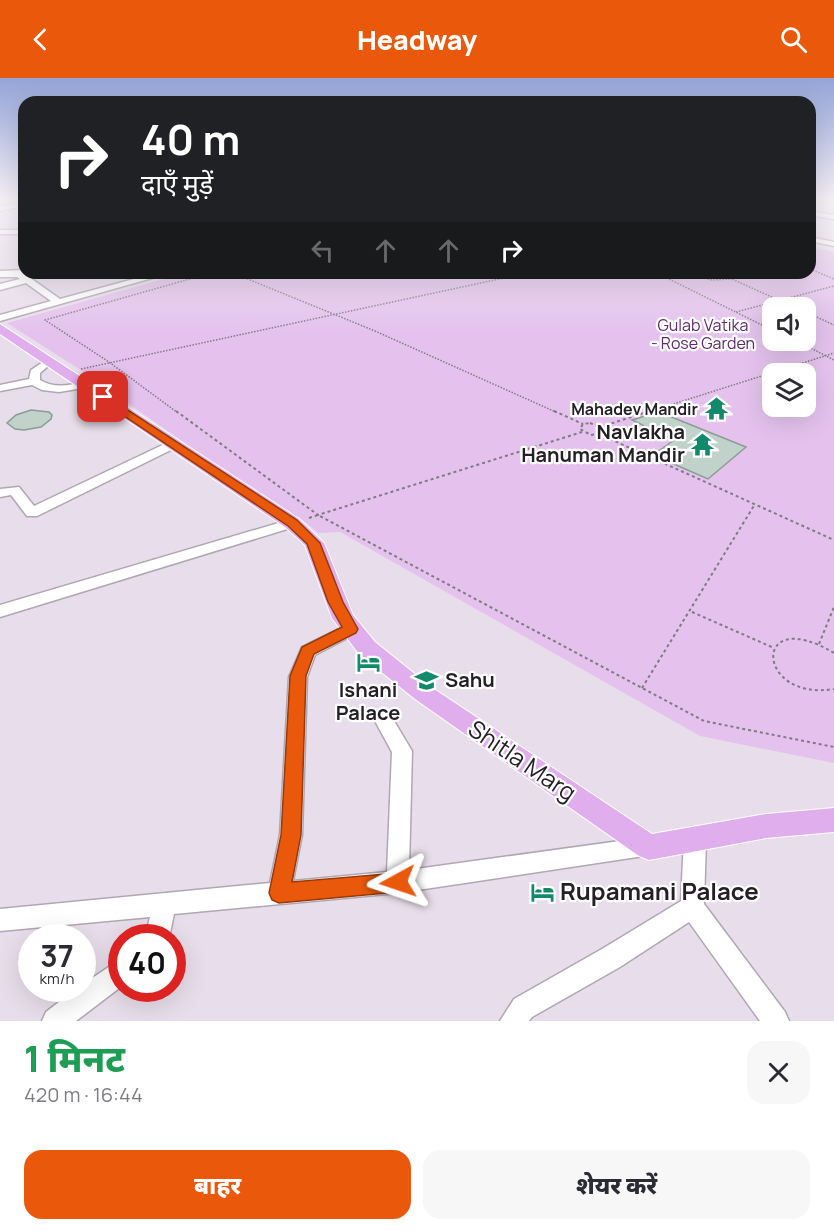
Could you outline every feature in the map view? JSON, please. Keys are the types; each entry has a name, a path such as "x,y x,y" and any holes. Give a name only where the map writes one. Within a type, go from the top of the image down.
{"main road":[{"name":"Shitla Marg","path":"0,328 292,523 314,543 335,602 351,629 367,648 423,693 649,848"},
{"path":"649,848 766,826 834,820"}],"street":[{"path":"0,274 18,276"},
{"path":"0,287 18,279"},
{"path":"28,279 58,302"},
{"path":"0,318 144,279"},
{"path":"34,381 34,372 50,362"},
{"path":"34,381 39,385 52,388 85,385"},
{"path":"0,388 34,381"},
{"path":"0,493 14,490 33,513 173,444"},
{"path":"0,611 292,523"},
{"path":"279,893 291,835 298,676 308,651 351,629"},
{"path":"384,721 402,751 398,882"},
{"path":"695,839 692,907 776,1021"},
{"path":"0,920 398,882 649,848"},
{"path":"160,924 165,904"},
{"path":"513,1021 523,1008 611,958 692,907"},
{"path":"55,1021 108,981"}],"path":[{"path":"816,272 834,279"},
{"path":"190,279 45,320 109,362 318,515 704,721 834,747"},
{"path":"247,279 335,314 583,424 590,423 600,427 834,353"},
{"path":"66,372 499,279"},
{"path":"669,279 762,325"},
{"path":"708,279 732,279 773,297"},
{"path":"792,297 834,286"},
{"path":"736,312 762,305"},
{"path":"816,317 834,325"},
{"path":"816,351 834,360"},
{"path":"582,432 580,427 583,424"},
{"path":"599,434 602,431 600,427"},
{"path":"318,515 582,432 591,435 599,434 834,540"},
{"path":"642,688 755,504"},
{"path":"819,644 834,607"},
{"path":"690,611 774,648"},
{"path":"834,653 819,644 792,639 781,642 774,648 772,657 776,668 784,677 798,685 813,690 834,689"}],"green space":[{"name":"Gulab Vatika - Rose Garden","path":"816,248 834,252 834,763 700,736 340,532 318,533 299,517 288,515 79,369 7,323 164,279 816,279"}],"building":[{"path":"31,410 49,412 52,415 51,419 41,427 24,430 15,429 7,423 16,415"},
{"name":"Navlakha Hanuman Mandir","path":"659,412 746,447 708,479 653,455 674,440 632,420"}],"place":[{"name":"Mahadev Mandir","path":"716,409"},
{"name":"Navlakha Hanuman Mandir","path":"703,444"},
{"name":"Ishani Palace","path":"368,663"},
{"name":"Sahu","path":"427,680"},
{"name":"Rupamani Palace","path":"542,892"}],"route":[{"path":"103,397 292,523 314,543 335,602 351,629 308,651 298,676 291,835 279,893 398,882"}]}
